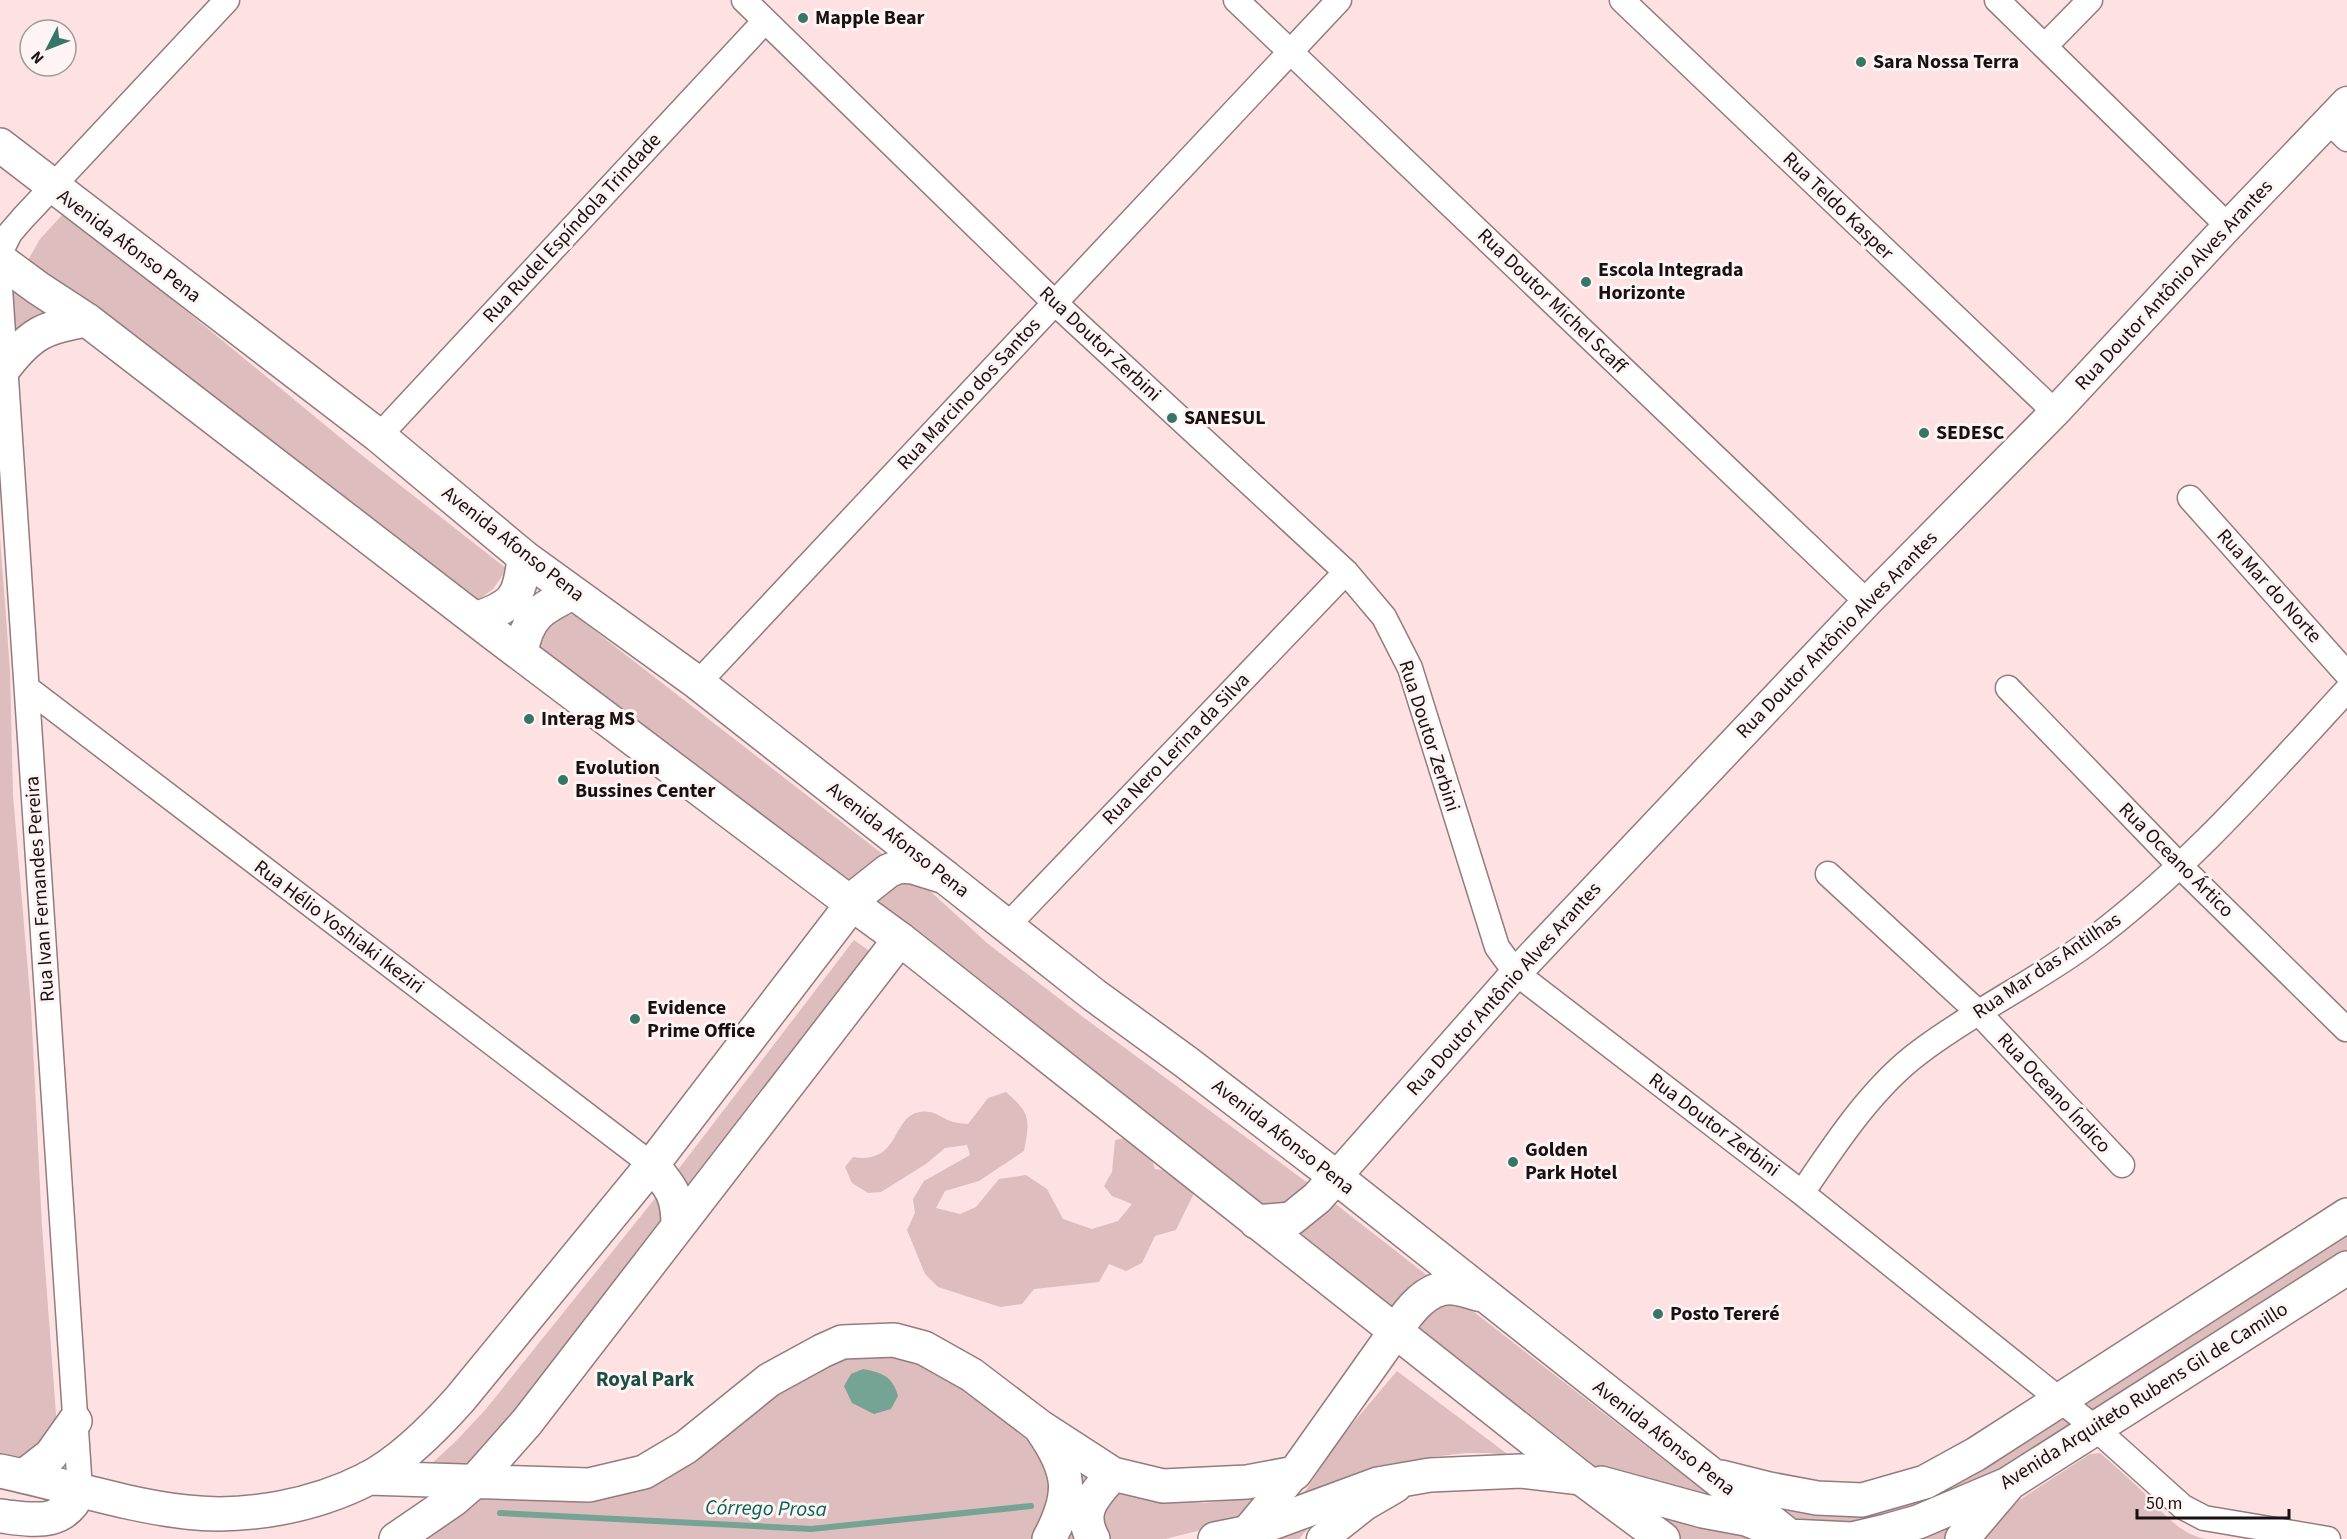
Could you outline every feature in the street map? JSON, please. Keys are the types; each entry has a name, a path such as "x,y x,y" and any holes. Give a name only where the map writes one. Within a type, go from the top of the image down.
{"main road":[{"name":"Avenida Afonso Pena","path":"0,145 379,436 524,557 698,683 1006,927 1336,1177 1791,1538"},
{"path":"0,260 87,320 475,619 900,939 1395,1332 1581,1478 1663,1539"},
{"path":"5,367 22,345 39,333 58,325 87,320"},
{"path":"475,619 505,608 514,597 522,578 524,557"},
{"path":"521,653 525,632 532,619 552,602 573,592"},
{"path":"12,1474 186,1512 228,1515 273,1509 321,1497 368,1478 435,1427 460,1399 652,1165 859,894 888,871 900,866 913,867 945,877"},
{"path":"396,1539 453,1500 475,1481 527,1422 900,939"},
{"path":"652,1165 670,1185 676,1196 678,1226"},
{"path":"1256,1222 1291,1219 1317,1198 1336,1177"},
{"name":"Avenida Arquiteto Rubens Gil de Camillo","path":"1711,1474 1769,1489 1818,1498 1862,1500 1925,1482 1976,1454 2060,1401 2347,1215"},
{"name":"Avenida Arquiteto Rubens Gil de Camillo","path":"1234,1537 1378,1484 1430,1475 1521,1472 1581,1478 1703,1511 1746,1519 1791,1538 1852,1539 1886,1531 1918,1522 2008,1484 2347,1268"},
{"path":"368,1478 589,1485 644,1472 686,1447 769,1380 822,1351 843,1342 894,1340 924,1348 972,1375 1040,1426 1113,1474 1163,1486 1247,1482 1295,1473 1407,1314 1427,1295 1452,1288 1483,1295"},
{"path":"12,1474 51,1455 75,1421"},
{"path":"1040,1426 1057,1452 1067,1479 1058,1522 1049,1539"},
{"path":"1093,1539 1087,1525 1087,1509 1092,1499 1113,1474"},
{"path":"1962,1539 2008,1484"},
{"path":"0,1515 39,1518 58,1516 66,1512 74,1503 80,1490"},
{"path":"0,1522 55,1539"}],"street":[{"path":"0,253 10,233 227,0"},
{"name":"Rua Doutor Zerbini","path":"744,0 1055,303 1346,572 1384,617 1410,668 1497,947 1516,973 1802,1193 2095,1428 2183,1507 2204,1518 2328,1539"},
{"name":"Rua Doutor Michel Scaff","path":"1236,0 1867,602"},
{"name":"Rua Marcino dos Santos","path":"698,683 1339,0"},
{"name":"Rua Teldo Kasper","path":"1622,0 2055,412"},
{"path":"1997,0 2228,226"},
{"path":"2045,46 2090,0"},
{"name":"Rua Rudel Espíndola Trindade","path":"379,436 765,21"},
{"name":"Rua Doutor Antônio Alves Arantes","path":"1336,1177 1516,973 1867,602 2055,412 2228,226 2341,121"},
{"name":"Rua Ivan Fernandes Pereira","path":"0,288 80,1490"},
{"name":"Rua Mar do Norte","path":"2190,498 2347,674"},
{"name":"Rua Nero Lerina da Silva","path":"1006,927 1346,572"},
{"name":"Rua Hélio Yoshiaki Ikeziri","path":"27,688 652,1165"},
{"name":"Rua Oceano Ártico","path":"2008,688 2181,867 2346,1029"},
{"name":"Rua Mar das Antilhas","path":"1802,1193 1831,1149 1891,1078 1920,1051 2088,943 2181,867 2347,690"},
{"name":"Rua Oceano Índico","path":"1828,874 1979,1013 2122,1165"},
{"path":"1234,1537 1295,1473"},
{"path":"1322,1539 1365,1505 1409,1480"}],"shaded area":[{"path":"63,214 77,221 359,453 507,569 493,589 473,604 27,262 40,239"},
{"path":"8,276 68,320 13,351"},
{"path":"0,537 10,671 13,795 31,1007 42,1226 57,1428 28,1462 0,1456"},
{"path":"573,614 929,890 987,943 1083,1017 1324,1195 1669,1464 1773,1539 1678,1539 535,655 544,626 554,619"},
{"path":"854,940 875,955 471,1470 428,1467 486,1409 677,1171"},
{"path":"1006,1092 1020,1106 1027,1118 1024,1151 979,1181 945,1191 936,1208 960,1214 976,1207 999,1179 1026,1175 1047,1189 1063,1219 1092,1229 1118,1221 1132,1204 1112,1196 1104,1186 1112,1172 1115,1140 1131,1137 1148,1147 1155,1169 1172,1171 1195,1191 1176,1230 1155,1236 1142,1263 1126,1271 1109,1264 1099,1282 1034,1289 1022,1304 1000,1307 938,1287 925,1274 907,1230 915,1213 913,1199 924,1181 970,1155 967,1145 945,1148 926,1164 881,1192 868,1193 852,1183 845,1167 853,1157 868,1158 880,1154 888,1147 911,1115 928,1112 952,1122 968,1124 988,1098"},
{"path":"2347,1231 2347,1257 1951,1539 1812,1539 1739,1486 1840,1512"},
{"path":"850,1354 904,1357 931,1369 1156,1499 1203,1503 1255,1497 1245,1519 1165,1539 423,1539 487,1493 592,1500 776,1388"},
{"path":"863,1369 886,1376 893,1384 898,1396 891,1409 874,1414 852,1403 844,1386 851,1374"},
{"path":"1397,1371 1510,1456 1466,1453 1377,1466 1310,1526 1299,1539 1247,1539 1273,1532 1306,1490 1342,1436"},
{"path":"2100,1453 2177,1526 2206,1539 1980,1539 2018,1501 2090,1454"}],"waterway":[{"name":"Córrego Prosa","path":"500,1513 811,1529 1031,1506"}],"place":[{"name":"Mapple Bear","path":"803,18"},
{"name":"Sara Nossa Terra","path":"1861,62"},
{"name":"Escola Integrada Horizonte","path":"1586,282"},
{"name":"SANESUL","path":"1172,418"},
{"name":"SEDESC","path":"1924,433"},
{"name":"Interag MS","path":"529,719"},
{"name":"Evolution Bussines Center","path":"563,780"},
{"name":"Evidence Prime Office","path":"635,1019"},
{"name":"Golden Park Hotel","path":"1513,1162"},
{"name":"Posto Tereré","path":"1658,1314"}],"district":[{"name":"Royal Park","path":"645,1379"}]}
